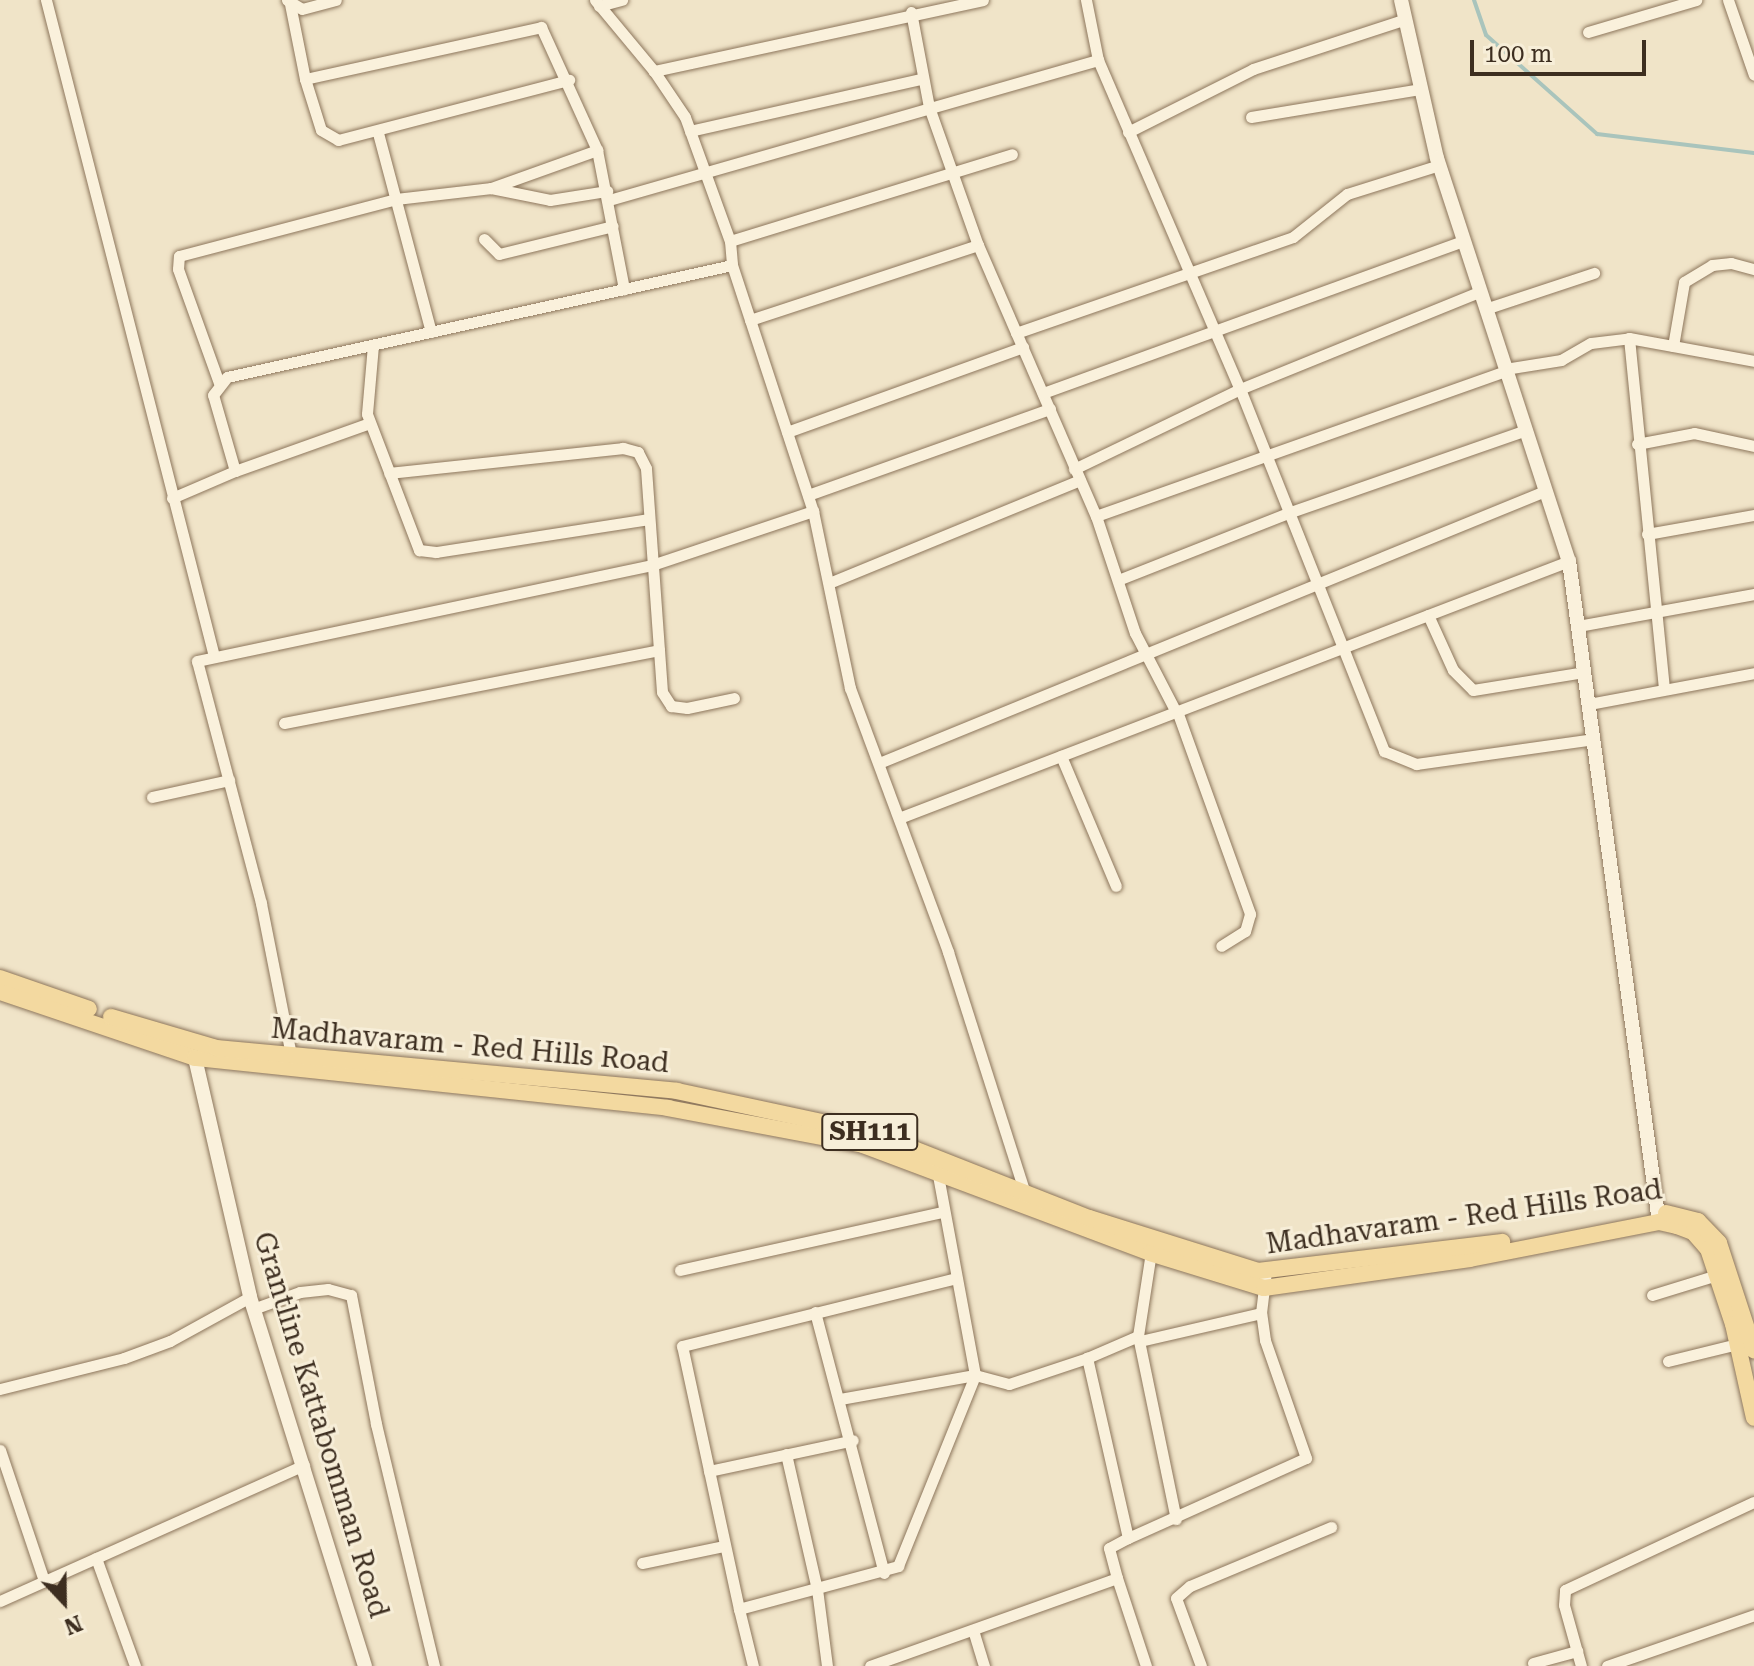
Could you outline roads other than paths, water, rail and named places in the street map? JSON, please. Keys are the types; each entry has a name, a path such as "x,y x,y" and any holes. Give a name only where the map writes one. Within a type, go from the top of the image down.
{"main road":[{"name":"Madhavaram - Red Hills Road","path":"0,978 152,1032 216,1048 677,1091 873,1133 1024,1200"},
{"name":"Madhavaram - Red Hills Road","path":"0,992 195,1058 668,1108 863,1145 1152,1246 1265,1280 1492,1249 1658,1217 1693,1232 1713,1246"},
{"path":"1713,1246 1717,1275 1744,1321 1738,1344 1754,1418"},
{"path":"1713,1246 1754,1350"}],"street":[{"path":"46,0 214,656"},
{"path":"288,2 302,9 336,0"},
{"path":"597,3 622,0"},
{"path":"654,71 911,12 925,4 983,0"},
{"path":"1086,0 1098,60 1211,332 1240,389 1380,745 1402,761 1416,764 1594,739"},
{"path":"1401,0 1439,165 1523,431 1569,561 1658,1217"},
{"path":"1588,32 1696,0"},
{"path":"1728,0 1754,75"},
{"path":"288,2 305,79 324,136 338,140 378,133 569,80"},
{"path":"597,3 654,71 690,131 706,169 730,241 732,265 813,511 850,688 899,818 1024,1200"},
{"path":"911,12 921,79 929,107 978,245 1096,516 1145,656 1176,712 1250,914 1245,931 1221,946"},
{"path":"1128,132 1253,69 1406,19"},
{"path":"305,79 534,26 547,34 597,150 624,289"},
{"path":"491,188 550,200 608,196 1098,60"},
{"path":"690,131 921,79"},
{"path":"1251,117 1420,89"},
{"path":"378,133 431,332"},
{"path":"235,471 213,395 219,383 178,269 179,256 396,199 491,188 597,150"},
{"path":"730,241 1012,154"},
{"path":"1016,333 1293,237 1347,194 1439,165"},
{"path":"484,239 499,254 613,226"},
{"path":"1043,393 1463,241"},
{"path":"750,320 978,245"},
{"path":"219,383 373,345 732,265"},
{"path":"1673,346 1684,282 1712,265 1754,269"},
{"path":"1485,309 1594,273"},
{"path":"1074,469 1240,389 1479,292"},
{"path":"1629,338 1637,444 1664,689"},
{"path":"1096,516 1505,370 1561,360 1591,343 1629,338 1754,361"},
{"path":"373,345 365,400 370,423 413,542 426,552 648,519"},
{"path":"787,432 1023,347"},
{"path":"808,495 1050,409"},
{"path":"172,498 235,471 370,423"},
{"path":"1118,580 1288,513 1523,431"},
{"path":"1637,444 1694,433 1754,446"},
{"path":"389,473 632,448 646,468 662,692 671,706 687,708 734,698"},
{"path":"829,583 1080,480"},
{"path":"879,763 1145,656 1315,581 1545,491"},
{"path":"291,1055 261,903 197,661 652,565 813,511"},
{"path":"1647,534 1754,515"},
{"path":"899,818 1569,561"},
{"path":"1578,626 1754,594"},
{"path":"1428,615 1453,670 1473,690 1584,672"},
{"path":"284,723 659,650"},
{"path":"1589,704 1754,673"},
{"path":"1061,756 1116,886"},
{"path":"152,797 229,780"},
{"name":"Grantline Kattabomman Road","path":"195,1058 251,1303 365,1666"},
{"path":"739,1609 884,1573 898,1566 975,1375 942,1212 937,1169"},
{"path":"680,1270 942,1212"},
{"path":"1152,1246 1139,1339 1176,1519"},
{"path":"1652,1295 1717,1275"},
{"path":"753,1666 682,1346 956,1278"},
{"path":"1146,1666 1109,1548 1292,1469 1307,1455 1274,1372 1261,1313 1265,1280"},
{"path":"0,1389 147,1350 251,1303 328,1289 351,1295 376,1424 434,1666"},
{"path":"815,1312 853,1440 884,1573"},
{"path":"840,1399 975,1375 1009,1384 1139,1339 1261,1313"},
{"path":"1668,1361 1738,1344"},
{"path":"1087,1358 1128,1538"},
{"path":"709,1471 853,1440"},
{"path":"0,1450 44,1581"},
{"path":"786,1454 817,1589 827,1666"},
{"path":"0,1601 304,1465"},
{"path":"1581,1666 1563,1596 1571,1585 1754,1502"},
{"path":"1201,1666 1176,1598 1190,1586 1331,1527"},
{"path":"642,1563 724,1546"},
{"path":"96,1558 135,1666"},
{"path":"870,1666 1117,1578"},
{"path":"1607,1666 1754,1615"},
{"path":"973,1630 984,1666"},
{"path":"1533,1663 1577,1651"}],"waterway":[{"path":"1474,0 1486,35 1597,134 1754,153"}]}
